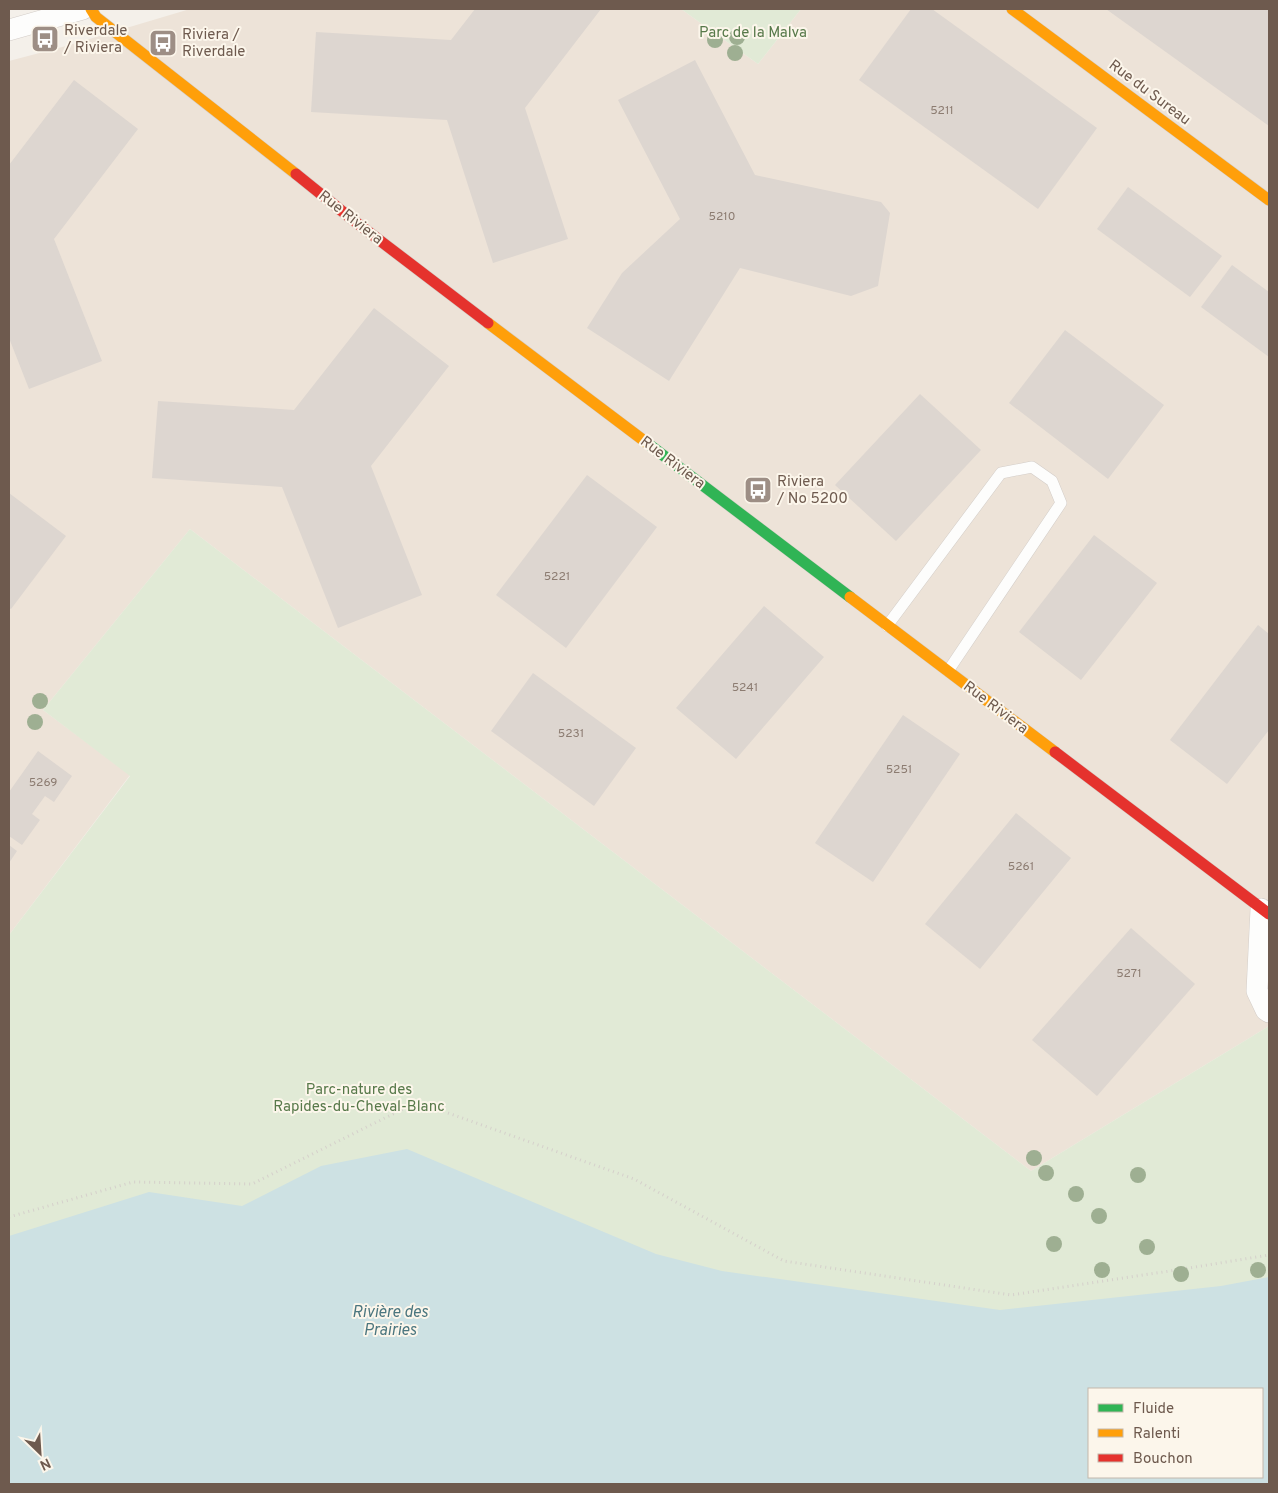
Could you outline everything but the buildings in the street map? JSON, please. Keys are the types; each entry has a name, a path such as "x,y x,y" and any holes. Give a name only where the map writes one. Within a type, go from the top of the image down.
{"street":[{"path":"9,30 83,9"},
{"name":"Rue Riviera","path":"91,9 96,17 239,128 353,220 1265,912 1257,991 1266,1010 1269,1012"},
{"name":"Rue du Sureau","path":"1012,9 1269,200"}],"lane":[{"path":"887,626 1001,472 1032,467 1052,481 1061,503 948,671"}],"path":[{"path":"9,1217 133,1182 252,1184 417,1102 634,1179 784,1261 1011,1295 1269,1255"}],"shaded area":[{"path":"190,9 681,9 758,64 801,9 1269,9 1269,1026 1031,1171 190,529 43,710 130,775 9,935 9,61"}],"green space":[{"name":"Parc de la Malva","path":"681,9 801,9 758,64"},
{"name":"Parc-nature des Rapides-du-Cheval-Blanc","path":"190,529 1031,1171 1269,1026 1269,1455 1263,1388 1088,1388 9,1443 9,935 130,776 43,710"}],"water":[{"name":"Rivière des Prairies","path":"407,1149 656,1254 722,1271 1000,1310 1221,1286 1269,1277 1269,1484 9,1484 9,1236 149,1192 242,1206 321,1166"}],"traffic: fast":[{"path":"647,443 850,597"}],"traffic: slow":[{"path":"91,9 96,17 296,174"},
{"path":"1012,9 1269,200"},
{"path":"488,323 647,443"},
{"path":"850,597 1055,752"}],"traffic: jam":[{"path":"296,174 488,323"},
{"path":"1055,752 1269,914"}],"place":[{"name":"Riverdale / Riviera","path":"45,39"},
{"name":"Riviera / Riverdale","path":"163,43"},
{"name":"Riviera / No 5200","path":"758,490"}]}
